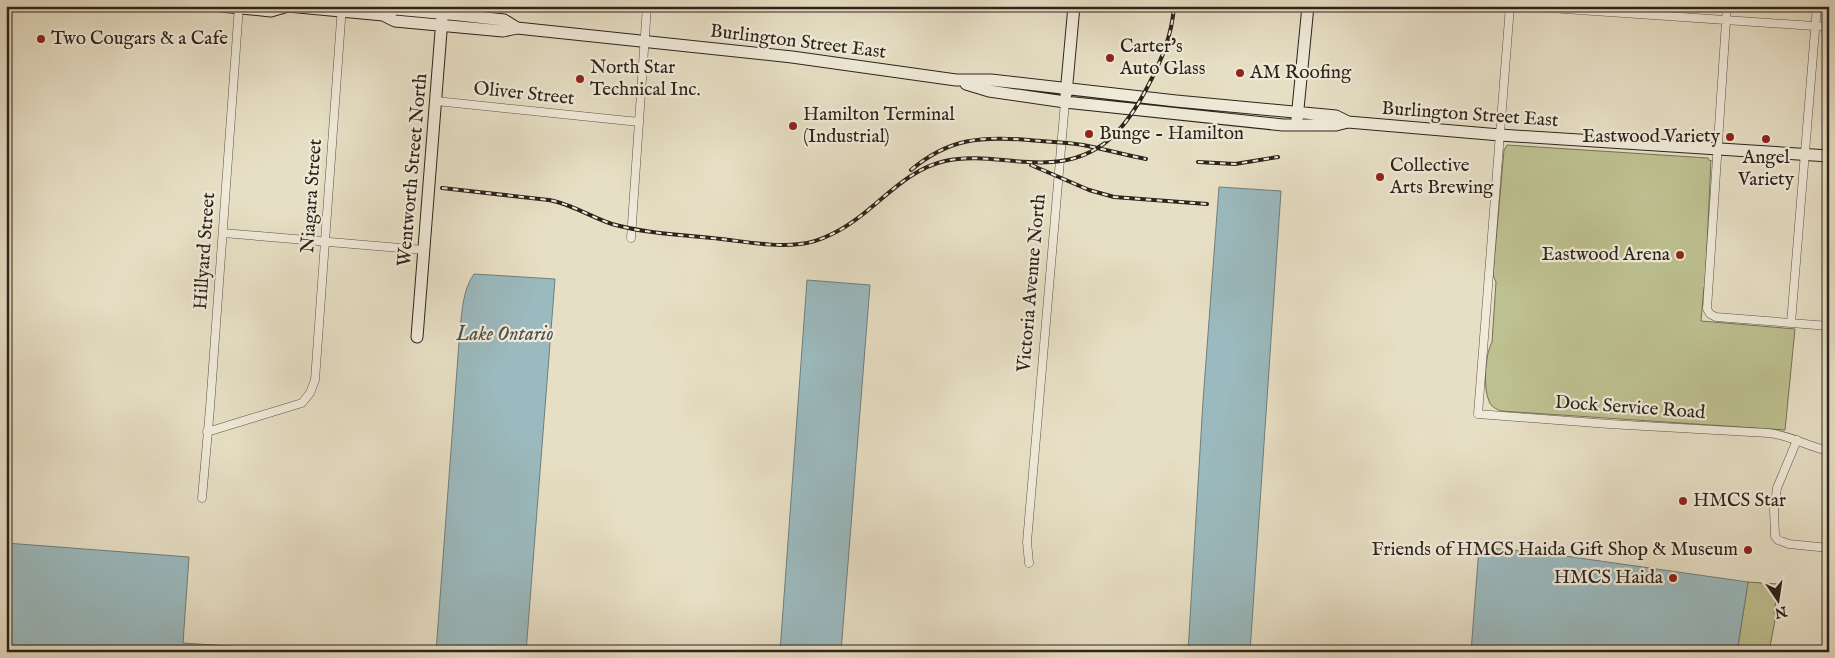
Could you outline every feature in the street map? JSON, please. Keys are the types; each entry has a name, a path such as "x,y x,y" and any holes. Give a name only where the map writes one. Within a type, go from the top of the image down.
{"main road":[{"name":"Burlington Street East","path":"222,6 270,11 288,6 342,8 383,14 395,21 442,15 504,20 517,28 792,57 956,80 991,80 1336,116 1348,122 1500,136 1829,156"},
{"name":"Victoria Avenue North","path":"1066,102 1074,6"},
{"path":"1297,126 1308,6"},
{"name":"Wentworth Street North","path":"417,336 442,15"},
{"name":"Burlington Street East","path":"956,80 989,91 1066,102 1297,126 1336,126 1348,122"}],"street":[{"path":"631,238 647,6"},
{"path":"1500,136 1510,6"},
{"path":"1522,6 1829,26"},
{"path":"1727,6 1707,309 1710,314 1716,317 1829,326"},
{"path":"1791,323 1817,6"},
{"name":"Hillyard Street","path":"202,498 239,7"},
{"name":"Niagara Street","path":"208,432 302,403 312,387 342,8"},
{"name":"Oliver Street","path":"436,101 639,122"},
{"name":"Victoria Avenue North","path":"1029,563 1027,542 1066,102"},
{"name":"Dock Service Road","path":"1500,136 1478,414 1780,434 1820,450 1829,451"},
{"path":"223,233 424,250"},
{"path":"1797,440 1777,488 1775,536 1778,540 1789,544 1829,548"}],"green space":[{"path":"1507,145 1708,158 1711,160 1705,287 1701,321 1795,329 1785,430 1501,411 1492,406 1487,396 1486,372 1492,342 1496,282 1493,275 1504,150"},
{"path":"1748,582 1778,584 1774,614 1776,615 1769,652 1737,652"}],"water":[{"path":"1219,187 1281,191 1250,652 1188,652 1203,401"},
{"name":"Lake Ontario","path":"474,274 555,279 526,652 436,652 462,308 467,286"},
{"path":"807,280 870,285 841,652 780,652"},
{"path":"6,543 189,557 183,643 322,652 6,652"},
{"path":"1479,547 1544,553 1748,582 1737,652 1471,652"}],"railway":[{"path":"442,188 549,200 565,204 612,224 652,232 770,245 812,242 847,226 900,183 929,166 945,161 972,158 1025,162 1069,160 1085,155 1099,147 1122,127 1141,100 1166,46 1174,6"},
{"path":"911,170 925,159 953,145 996,138 1076,144 1146,159"},
{"path":"1198,162 1235,164 1278,157"},
{"path":"1031,165 1089,190 1114,197 1207,204"}],"place":[{"name":"Two Cougars & a Cafe","path":"41,39"},
{"name":"Carter's Auto Glass","path":"1110,58"},
{"name":"AM Roofing","path":"1240,73"},
{"name":"North Star Technical Inc.","path":"580,79"},
{"name":"Hamilton Terminal (Industrial)","path":"793,126"},
{"name":"Bunge - Hamilton","path":"1089,134"},
{"name":"Eastwood Variety","path":"1730,137"},
{"name":"Angel Variety","path":"1766,139"},
{"name":"Collective Arts Brewing","path":"1380,177"},
{"name":"Eastwood Arena","path":"1680,255"},
{"name":"HMCS Star","path":"1683,501"},
{"name":"Friends of HMCS Haida Gift Shop & Museum","path":"1748,550"},
{"name":"HMCS Haida","path":"1673,578"}]}
